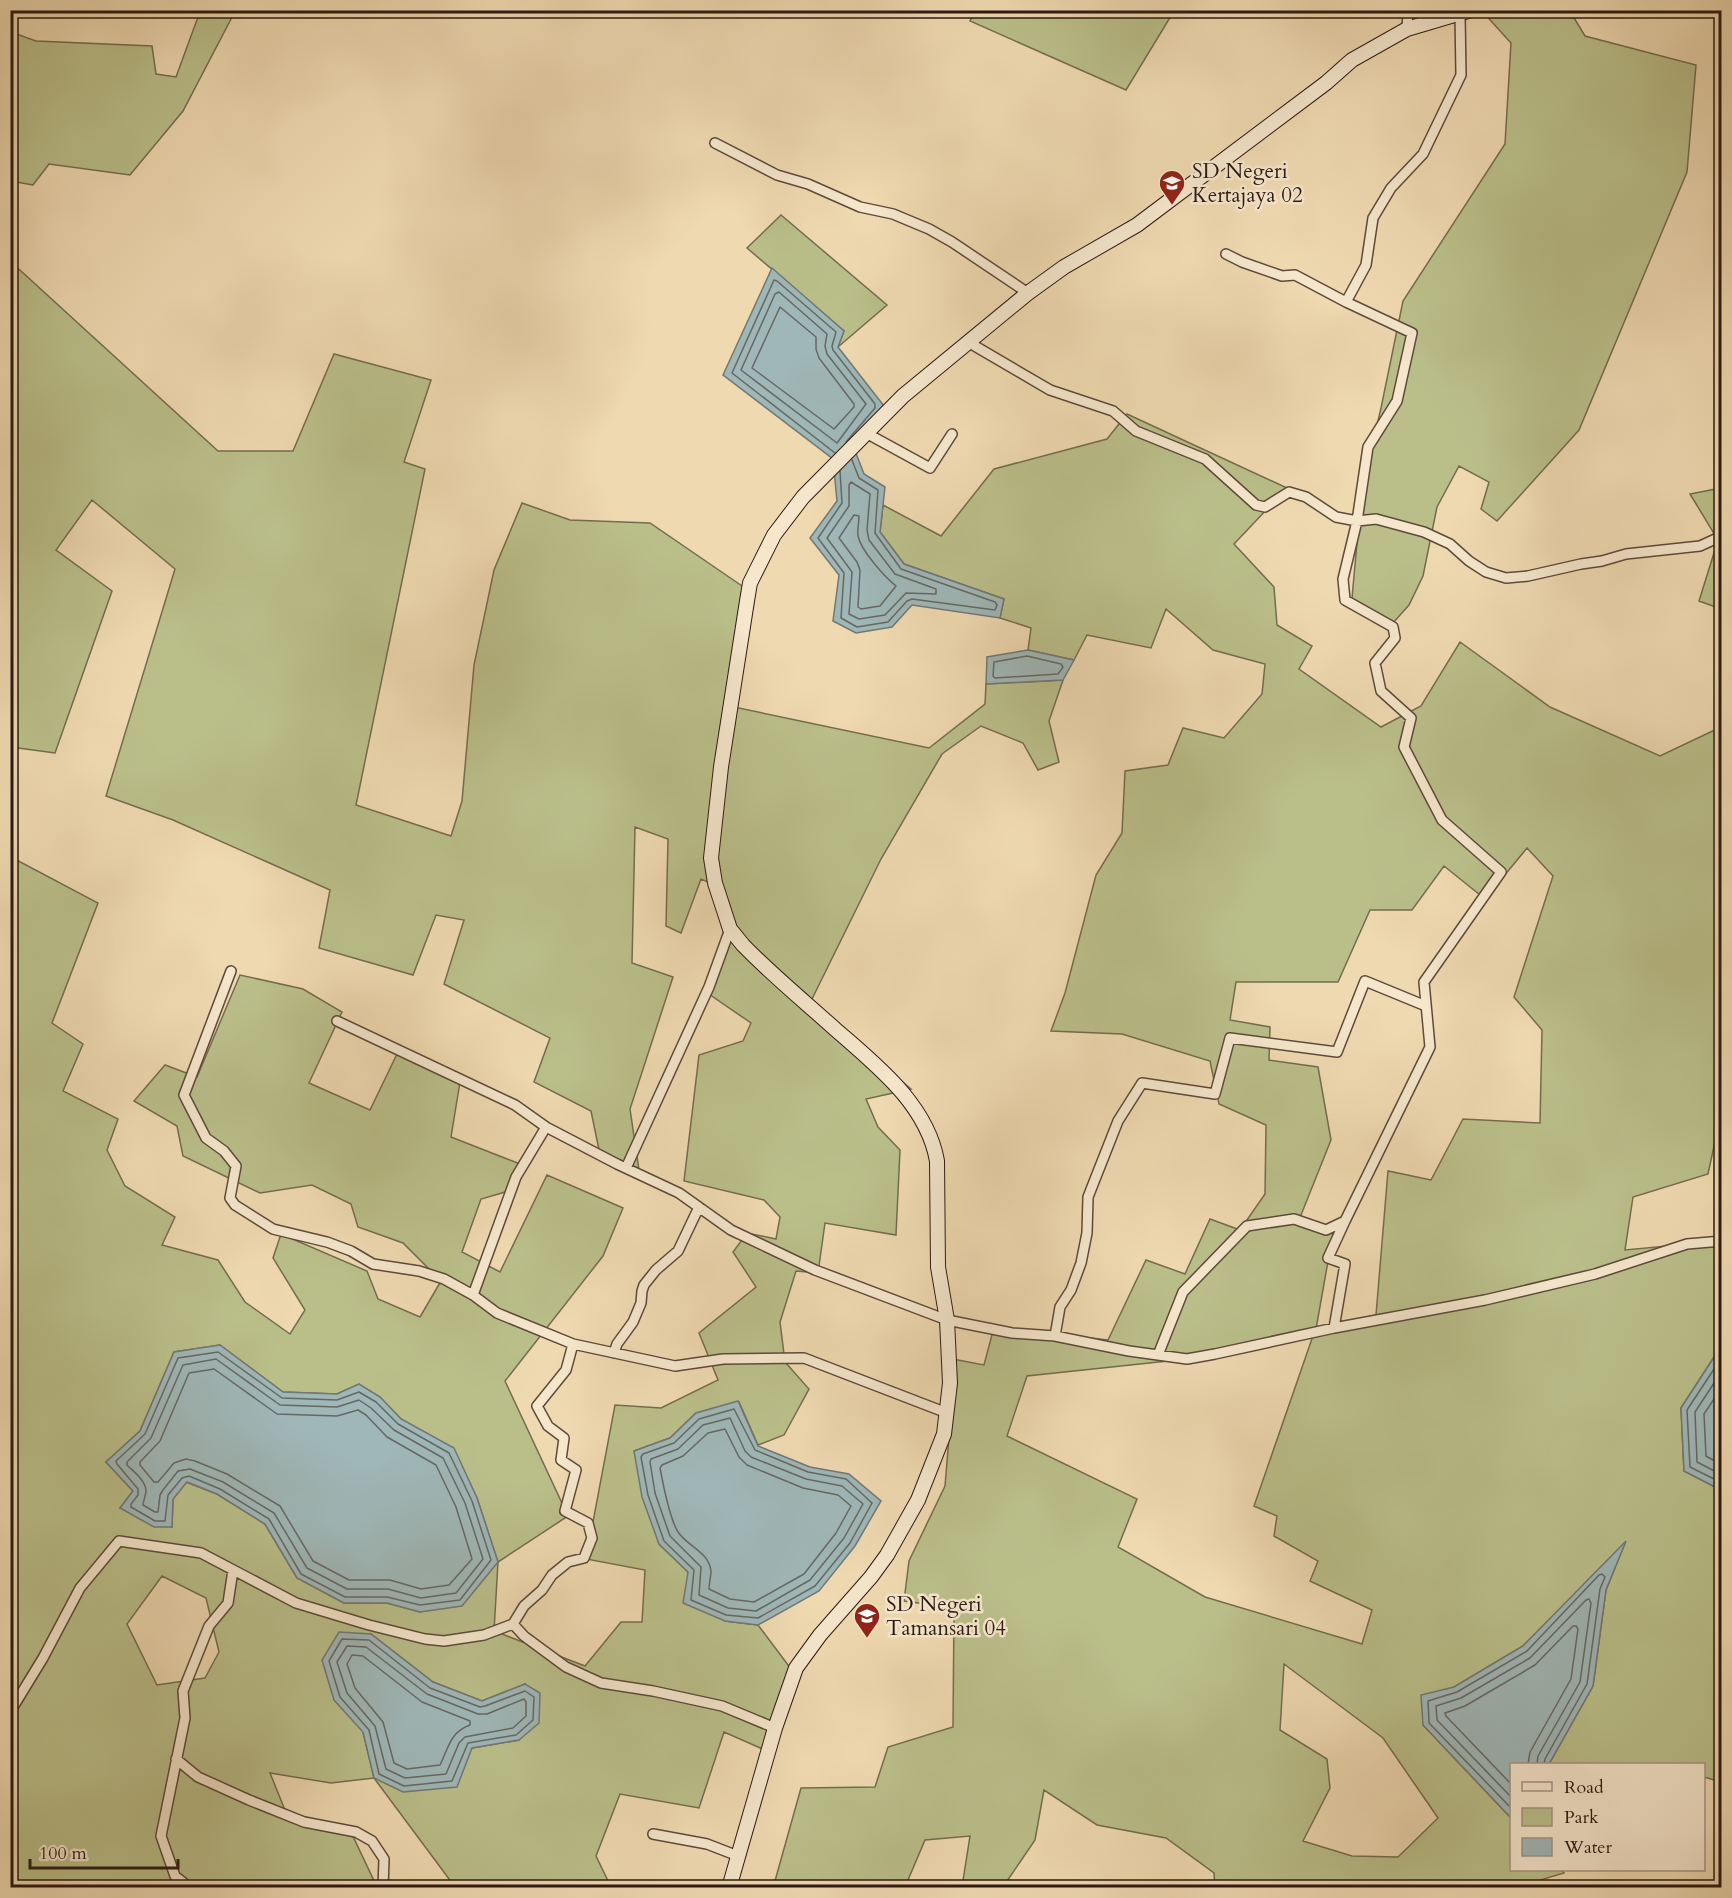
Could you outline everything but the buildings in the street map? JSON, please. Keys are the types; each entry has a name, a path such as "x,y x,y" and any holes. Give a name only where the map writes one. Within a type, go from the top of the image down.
{"street":[{"path":"1407,29 1408,10"},
{"path":"729,1887 775,1728 796,1668 820,1635 876,1569 918,1500 945,1434 950,1383 947,1320 938,1267 937,1161 926,1127 908,1099 878,1066 757,960 730,929 715,883 711,858 721,767 750,583 774,535 803,496 903,396 1028,293 1064,267 1137,225 1326,83 1352,60 1407,29 1466,13 1461,75 1423,154 1391,188 1373,218 1366,265 1346,302"},
{"path":"715,143 777,175 808,184 860,207 893,214 929,229 1028,293"},
{"path":"1226,254 1282,276 1295,275 1412,333 1396,401 1368,447 1357,521 1343,579 1345,600 1393,627 1395,638 1375,663 1381,691 1411,718 1404,747 1442,820 1500,872 1424,982 1430,1047 1328,1258 1345,1264 1334,1328"},
{"path":"968,342 1050,390 1113,411 1137,431 1206,459 1256,505 1265,507 1289,492 1306,497 1336,517 1357,521 1376,519 1424,532 1450,544 1486,572 1506,578 1528,576 1626,554 1700,546 1722,536"},
{"path":"866,433 930,468 952,434"},
{"path":"626,1168 710,987 730,929"},
{"path":"231,971 184,1095 206,1138 224,1151 236,1166 230,1198 235,1205 273,1229 327,1242 351,1251 373,1264 418,1271 444,1279 473,1295 497,1313 573,1344 675,1366 723,1359 804,1358 947,1413"},
{"path":"1054,1336 1060,1307 1071,1290 1081,1263 1087,1233 1088,1197 1118,1121 1142,1083 1215,1094 1230,1038 1338,1052 1365,981 1426,1006"},
{"path":"337,1021 515,1105 546,1127 679,1193 731,1230 815,1270 947,1320 1012,1333 1054,1336 1187,1359 1334,1328 1485,1300 1595,1274 1687,1244 1722,1241"},
{"path":"473,1295 516,1177 546,1127"},
{"path":"614,1353 617,1344 633,1322 641,1303 644,1285 656,1270 678,1251 699,1207"},
{"path":"1158,1355 1183,1292 1247,1226 1294,1219 1326,1230 1345,1221"},
{"path":"10,1712 44,1658 80,1587 119,1541 201,1553 296,1603 425,1639 444,1641 484,1635 513,1624 524,1606 542,1590 552,1575 568,1562 585,1558 592,1538 588,1523 565,1511 576,1470 561,1460 564,1438 548,1426 537,1406 566,1370 573,1344"},
{"path":"190,1887 175,1876 161,1836 185,1718 183,1691 208,1626 228,1603 233,1570"},
{"path":"513,1624 524,1636 566,1667 601,1683 653,1691 722,1706 775,1728"},
{"path":"176,1759 198,1777 249,1800 304,1822 356,1832 372,1841 384,1859 383,1887"},
{"path":"653,1834 707,1844 738,1856"}],"green space":[{"path":"975,10 1174,11 1126,90 970,21"},
{"path":"182,11 233,11 183,111 130,175 49,164 33,185 11,181 11,32 36,41 152,46 156,74 176,77 198,17"},
{"path":"1482,11 1570,11 1585,36 1696,65 1687,172 1579,430 1497,521 1481,509 1489,482 1459,466 1437,507 1423,576 1409,605 1393,623 1351,609 1362,488 1403,301 1505,144 1511,43"},
{"path":"781,215 887,305 838,347 844,331 747,248"},
{"path":"10,261 218,451 293,451 334,354 431,380 404,462 425,469 356,805 451,836 462,801 474,665 494,570 522,503 570,520 650,523 745,588 729,706 929,748 985,704 986,684 1063,680 1049,721 1059,762 1038,770 1023,743 981,726 942,754 881,859 810,1003 911,1089 866,1099 878,1127 900,1150 896,1235 825,1223 818,1273 796,1271 780,1322 785,1362 809,1389 784,1435 758,1445 739,1402 696,1413 670,1438 634,1451 659,1544 688,1572 725,1621 758,1625 794,1673 767,1751 724,1732 699,1808 620,1794 596,1856 611,1887 455,1887 374,1778 331,1783 270,1773 287,1815 348,1826 377,1887 193,1888 179,1881 176,1888 11,1887 11,857 98,903 52,1023 83,1044 63,1091 118,1119 107,1150 125,1186 175,1217 162,1245 218,1260 245,1302 290,1334 305,1310 273,1258 281,1234 367,1271 378,1299 420,1317 441,1281 403,1243 358,1227 351,1204 312,1185 260,1193 183,1156 177,1126 134,1101 165,1065 197,1077 240,975 303,989 342,1012 309,1083 370,1110 398,1052 460,1082 451,1137 520,1164 505,1192 481,1199 462,1252 500,1272 547,1175 623,1208 603,1256 505,1381 568,1516 498,1562 494,1631 585,1666 621,1622 642,1622 645,1570 586,1559 615,1405 661,1408 718,1380 699,1333 756,1287 733,1252 747,1233 776,1239 780,1217 764,1200 684,1181 699,1055 743,1041 751,1023 706,992 731,914 722,888 701,879 681,933 666,926 668,839 635,827 632,963 673,977 630,1109 639,1170 599,1150 591,1111 534,1082 550,1038 444,984 464,920 436,915 413,975 319,948 330,890 173,820 106,796 175,569 92,500 56,550 112,591 55,753 11,747","holes":["220,1345 283,1392 337,1394 359,1384 380,1397 401,1419 453,1448 477,1498 498,1562 420,1612 387,1603 344,1603 297,1578 265,1524 217,1494 186,1482 173,1499 172,1527 120,1508 133,1491 106,1462 140,1431 174,1352","162,1576 206,1598 219,1652 205,1678 157,1685 127,1624","371,1634 433,1682 482,1701 525,1684 519,1740 472,1748 374,1778 363,1732"]},
{"path":"1127,414 1287,488 1234,544 1274,587 1277,625 1312,646 1299,669 1381,727 1421,706 1460,642 1550,707 1660,756 1721,727 1721,1114 1708,1174 1633,1197 1625,1250 1721,1241 1721,1350 1718,1351 1681,1408 1684,1471 1721,1490 1721,1782 1705,1777 1705,1763 1550,1763 1593,1686 1606,1590 1625,1543 1523,1646 1454,1687 1423,1725 1510,1817 1510,1871 1562,1871 1564,1873 1514,1888 1215,1887 1214,1873 1166,1838 1097,1825 1044,1790 1035,1840 1003,1887 962,1887 970,1836 925,1840 905,1887 773,1888 801,1788 875,1787 888,1747 953,1727 954,1608 904,1601 909,1561 945,1486 951,1413 947,1358 984,1365 994,1327 1108,1340 1146,1260 1185,1274 1210,1219 1240,1230 1265,1194 1266,1125 1219,1104 1210,1061 1122,1034 1051,1031 1065,993 1096,875 1122,833 1125,771 1168,765 1183,728 1224,738 1262,694 1265,664 1213,650 1166,609 1151,648 1087,635 1074,660 1028,650 1031,628 1000,618 1004,599 904,564 880,532 883,505 941,536 994,469 1107,439","holes":["1527,848 1553,876 1514,997 1542,1030 1540,1123 1463,1119 1431,1180 1388,1171 1376,1315 1316,1329 1333,1233 1299,1220 1331,1140 1318,1067 1269,1060 1270,1027 1230,1020 1236,982 1338,982 1370,910 1412,910 1444,866 1485,899","1315,1330 1254,1506 1277,1516 1274,1536 1318,1561 1310,1581 1372,1610 1362,1644 1205,1597 1118,1547 1137,1499 1007,1436 1027,1376 1187,1359","1284,1664 1383,1738 1438,1818 1398,1857 1352,1856 1303,1841 1330,1788 1327,1759 1280,1730"]},
{"path":"1721,488 1721,609 1699,601 1718,540 1690,494"}],"water":[{"path":"772,268 844,331 838,347 884,406 852,443 864,474 885,487 880,532 904,564 1004,599 1000,618 912,605 892,627 856,633 833,621 839,575 810,538 837,501 833,459 723,375"},
{"path":"1028,650 1074,660 1063,680 986,684 987,657"},
{"path":"220,1345 283,1392 337,1394 359,1384 380,1397 401,1419 454,1448 477,1498 498,1562 462,1606 420,1612 387,1603 344,1603 297,1578 265,1524 217,1494 187,1482 173,1499 172,1527 154,1527 120,1508 133,1491 106,1462 140,1431 174,1352"},
{"path":"1722,1350 1721,1490 1684,1471 1681,1408 1718,1351"},
{"path":"738,1401 758,1446 810,1467 849,1474 881,1501 855,1546 819,1591 758,1625 725,1621 683,1603 688,1572 659,1544 642,1497 634,1451 670,1438 696,1413"},
{"path":"1626,1541 1606,1590 1593,1686 1550,1763 1510,1763 1510,1817 1423,1725 1421,1695 1454,1687 1523,1646"},
{"path":"339,1632 371,1634 433,1682 482,1701 525,1684 540,1693 539,1723 519,1740 472,1748 457,1787 403,1792 374,1778 363,1732 334,1700 322,1660"}],"place":[{"name":"SD Negeri Kertajaya 02","path":"1172,206"},
{"name":"SD Negeri Tamansari 04","path":"867,1639"}]}
